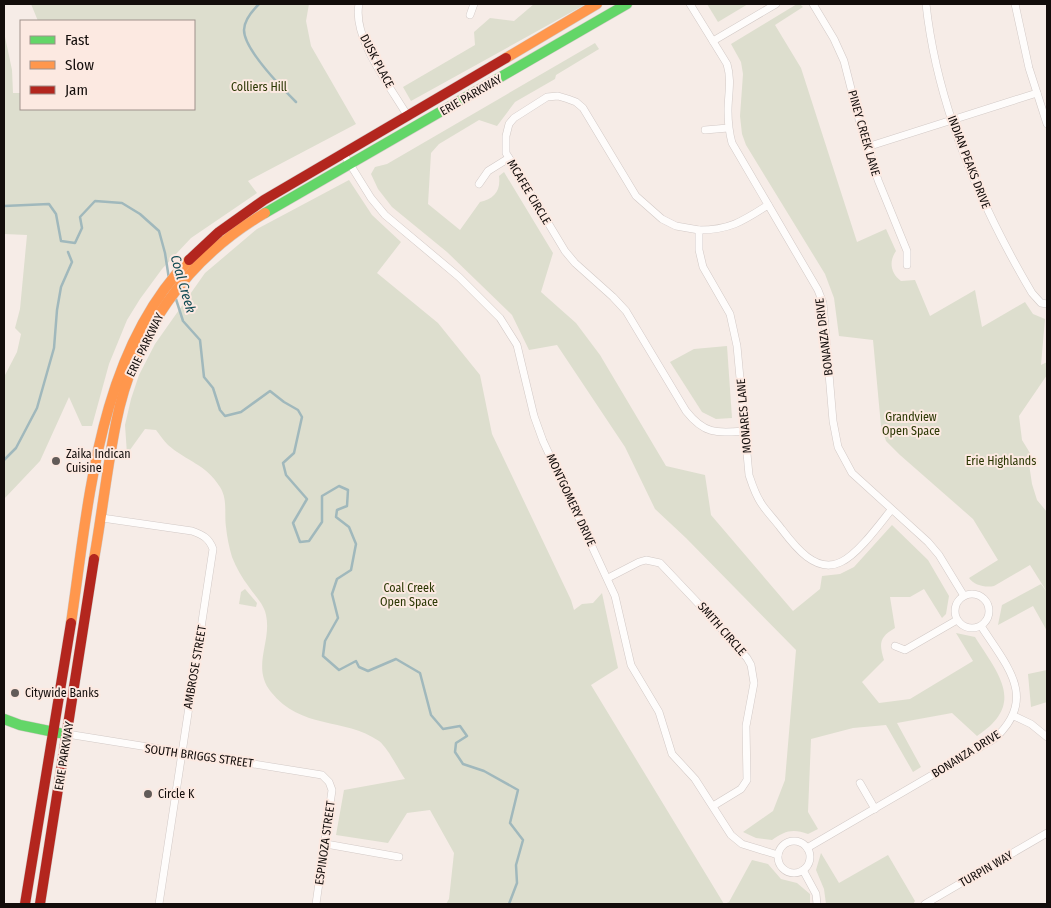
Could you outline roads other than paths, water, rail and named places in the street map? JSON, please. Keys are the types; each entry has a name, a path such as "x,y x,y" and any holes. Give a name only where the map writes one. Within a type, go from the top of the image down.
{"main road":[{"name":"ERIE PARKWAY","path":"40,904 116,422 127,381 149,331 202,253 233,221 344,153 597,4"},
{"name":"ERIE PARKWAY","path":"25,904 86,513 103,425 123,364 145,319 180,268 202,253 227,239 257,218 627,4"},
{"path":"4,719 20,725 67,734"}],"street":[{"name":"DUSK PLACE","path":"359,4 358,13 361,35 407,116"},
{"path":"470,15 474,4"},
{"name":"BONANZA DRIVE","path":"690,4 727,64 731,82 728,128 732,143 812,278 823,303 833,421 838,447 852,473 928,542 939,555 964,596"},
{"path":"713,41 776,4"},
{"name":"PINEY CREEK LANE","path":"813,4 834,39 844,61 867,147 888,207 907,251 907,265"},
{"name":"INDIAN PEAKS DRIVE","path":"926,4 929,30 942,84 952,119 975,182 991,219 1032,293 1041,303 1047,304"},
{"path":"1015,4 1020,32 1047,124"},
{"path":"867,147 1037,94"},
{"name":"MCAFEE CIRCLE","path":"699,230 676,226 648,209 636,196 583,108 576,102 558,96 546,97 514,118 509,124 506,136 506,153 565,251 575,264 626,312 693,420 699,426 708,430 721,432 745,431"},
{"path":"705,130 728,128"},
{"name":"MONTGOMERY DRIVE","path":"344,153 371,198 385,215 474,290 497,313 510,333 520,356 534,416 543,441 608,578 615,596 631,666 659,712 672,754 695,779 731,835 742,844 778,855"},
{"path":"479,184 488,171 509,158"},
{"path":"699,230 716,230 734,225 768,204"},
{"name":"MONARES LANE","path":"699,230 699,250 703,267 730,314 737,346 749,474 760,502 801,552 814,562 824,565 840,563 852,556 891,510"},
{"name":"AMBROSE STREET","path":"102,518 203,535 210,540 214,549 159,904"},
{"name":"SMITH CIRCLE","path":"608,578 639,562 646,560 660,563 712,618 751,665 754,683 746,726 747,780 741,790 713,806"},
{"path":"974,594 980,596 987,604 988,616 981,626 971,628 957,620 955,607 964,596 974,594"},
{"path":"895,646 905,650 957,620"},
{"path":"981,626 1014,682 1018,701 1014,716 1031,724 1047,736"},
{"name":"BONANZA DRIVE","path":"808,848 994,739 1006,728 1014,716"},
{"name":"SOUTH BRIGGS STREET","path":"67,734 322,775 330,782"},
{"name":"ESPINOZA STREET","path":"316,904 326,844 332,790 330,782"},
{"path":"860,783 877,808"},
{"name":"TURPIN WAY","path":"925,904 1047,833"},
{"path":"799,841 808,848 810,857 807,866 803,870 793,873 783,869 780,865 779,849 787,842 799,841"},
{"path":"326,844 399,857"},
{"path":"803,870 816,894 817,904"}],"waterway":[{"path":"259,4 245,23 246,38 257,58 296,102"},
{"name":"Coal Creek","path":"4,206 49,204 56,214 61,241 75,243 82,228 80,217 95,201 122,203 140,214 159,231 169,279"},
{"path":"4,460 16,448 37,408 54,348 61,287 72,262 68,252"},
{"name":"Coal Creek","path":"175,296 183,321 200,340 204,377 213,388 220,410 225,416 241,412 270,391 298,410 302,417 294,453 283,463 286,475 307,499 293,523 300,542 309,541 322,522 322,496 339,486 348,490 347,506 337,510 336,517 349,527 356,544 351,570 337,579 332,594 338,618 325,641 323,656 339,670 356,661 359,667 368,671 396,659 420,673 431,715 443,729 460,726 467,736 456,743 455,752 463,764 484,771 518,790 510,823 523,840 516,865 517,883 509,904"}],"place":[{"name":"Zaika Indican Cuisine","path":"56,461"},
{"name":"Citywide Banks","path":"15,693"},
{"name":"Circle K","path":"148,794"}],"park label":[{"name":"Colliers Hill","path":"259,87"},
{"name":"Grandview Open Space","path":"911,424"},
{"name":"Erie Highlands","path":"1001,461"},
{"name":"Coal Creek Open Space","path":"409,595"}]}
